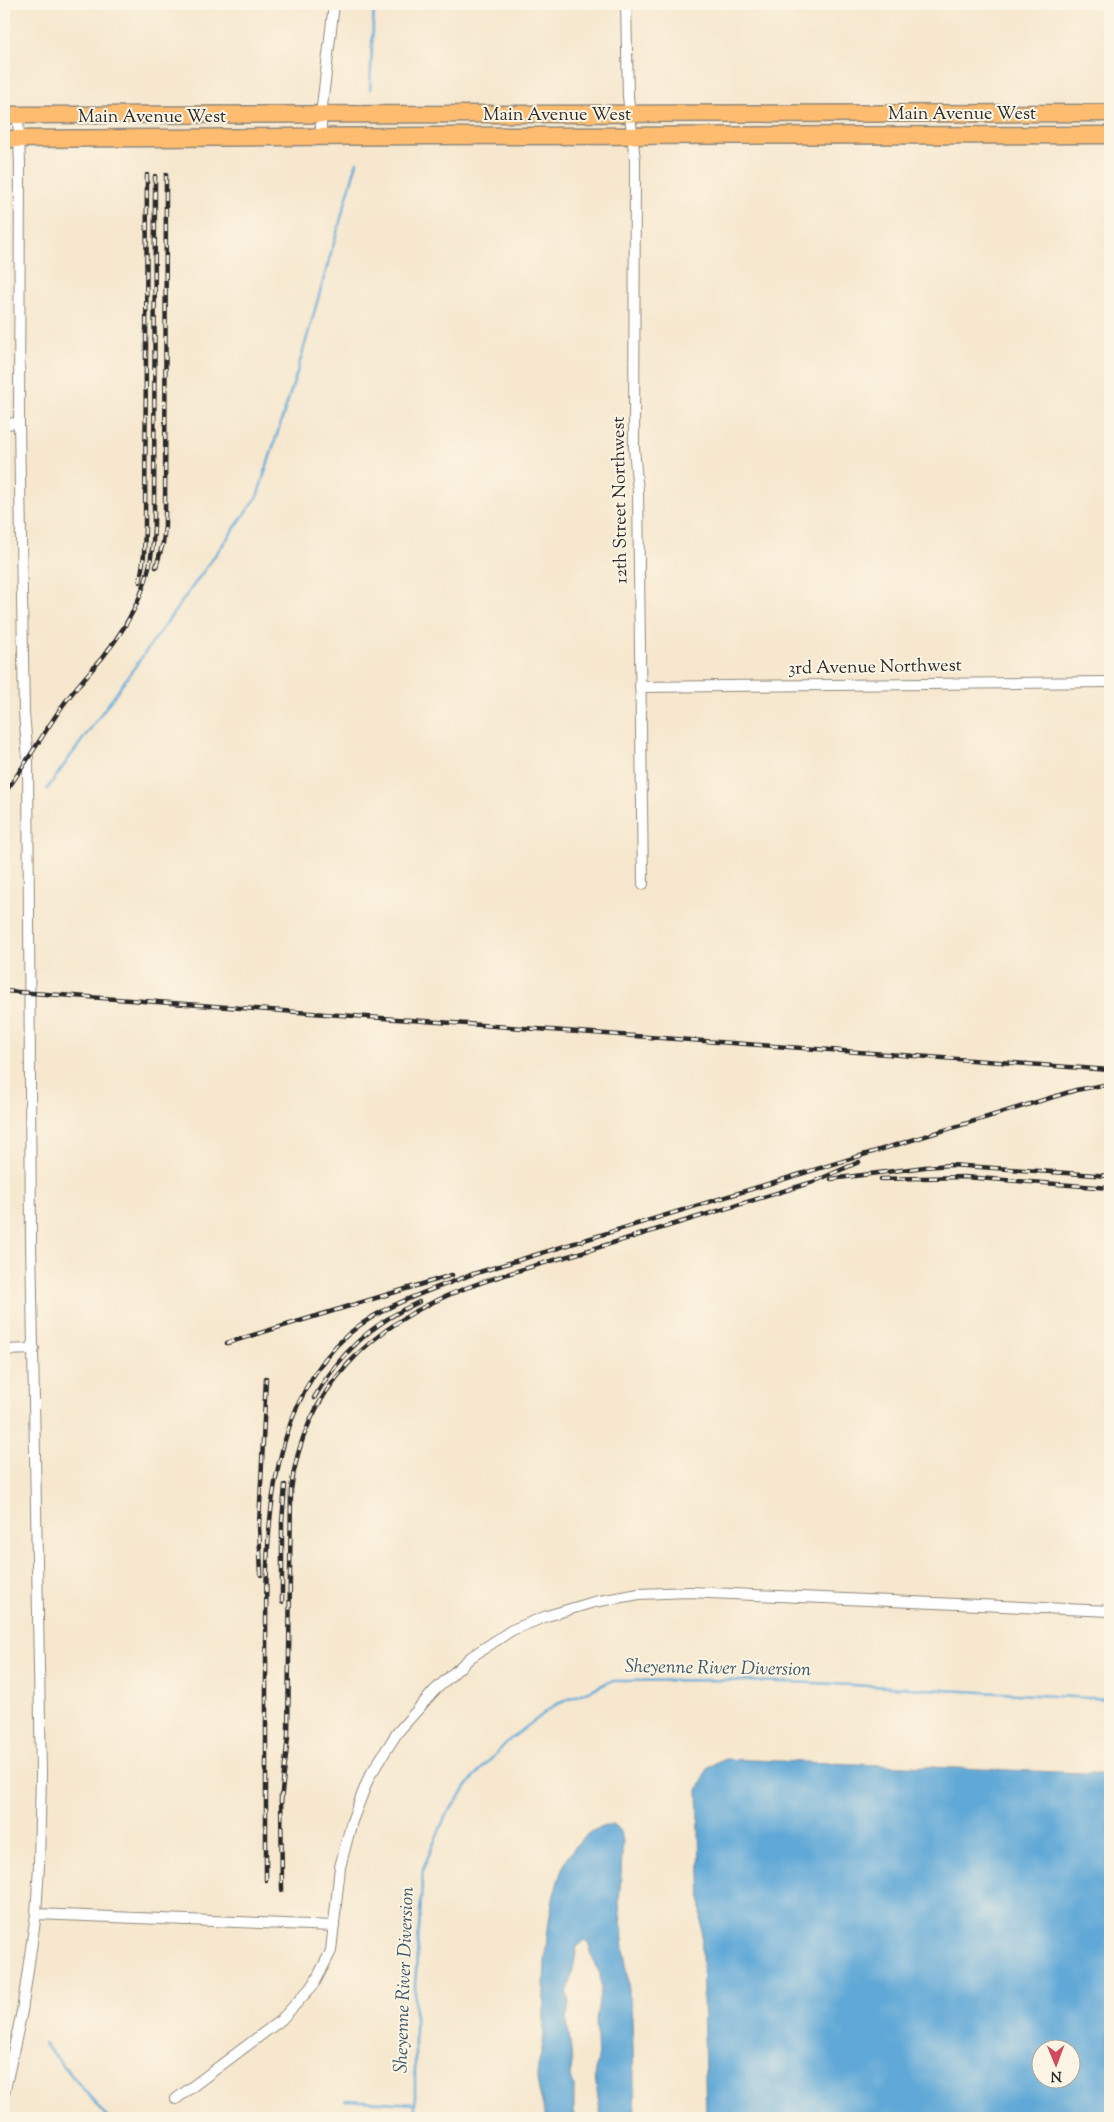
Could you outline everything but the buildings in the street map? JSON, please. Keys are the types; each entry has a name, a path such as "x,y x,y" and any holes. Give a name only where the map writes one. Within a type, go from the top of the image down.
{"main road":[{"name":"Main Avenue West","path":"11,115 1110,113"},
{"name":"Main Avenue West","path":"11,139 1110,135"}],"street":[{"path":"320,138 334,4"},
{"name":"12th Street Northwest","path":"626,4 628,96 633,136 634,448 638,492 643,884"},
{"path":"4,2094 22,2011 36,1914 40,1866 41,1773 31,1242 28,759 24,713 11,115"},
{"path":"4,424 19,423"},
{"name":"3rd Avenue Northwest","path":"640,687 1110,682"},
{"path":"4,1350 34,1349"},
{"path":"176,2098 281,2020 314,1984 332,1951 340,1867 352,1821 369,1777 397,1733 434,1691 471,1657 512,1630 547,1616 594,1602 639,1594 689,1592 1110,1611"},
{"path":"36,1914 334,1926"}],"water":[{"path":"726,1759 1110,1774 1110,2118 706,2118 698,1790 708,1767"},
{"path":"612,1825 619,1830 623,1840 619,1905 632,2017 634,2118 601,2118 595,2077 598,2060 596,2019 601,1987 600,1973 595,1965 588,1942 585,1940 577,1947 567,1993 569,2002 567,2020 572,2058 571,2077 574,2086 574,2118 546,2118 537,2077 544,2038 544,1978 551,1911 558,1880 571,1853 588,1834"}],"waterway":[{"path":"370,89 374,4"},
{"path":"47,789 257,497 298,369 357,162"},
{"path":"4,844 9,837"},
{"name":"Sheyenne River Diversion","path":"415,2118 415,1986 423,1869 445,1817 473,1778 508,1741 555,1705 612,1681 709,1680 815,1683 1110,1699"},
{"path":"44,2043 108,2118"},
{"path":"345,2100 416,2104"}],"railway":[{"path":"140,582 144,555 145,527 147,175"},
{"path":"156,567 163,543 165,526 166,175"},
{"path":"4,794 63,705 114,643 133,612 146,580 153,545 154,526 155,176"},
{"path":"4,991 1110,1070"},
{"path":"266,1880 266,1594 272,1504 280,1460 292,1418 311,1379 337,1345 367,1320 383,1311 419,1294 473,1274 1076,1090 1110,1084"},
{"path":"281,1801 288,1737 291,1490 298,1453 310,1420 327,1390 348,1364 373,1340 401,1320 432,1303 466,1288 813,1182 859,1162"},
{"path":"831,1179 950,1165 1110,1176"},
{"path":"881,1179 964,1177 1110,1188"},
{"path":"227,1343 452,1275"},
{"path":"314,1398 346,1353 359,1341 386,1320 419,1302"},
{"path":"261,1575 259,1525 266,1378"},
{"path":"282,1602 282,1522 285,1485"},
{"path":"281,1795 282,1890"}]}
